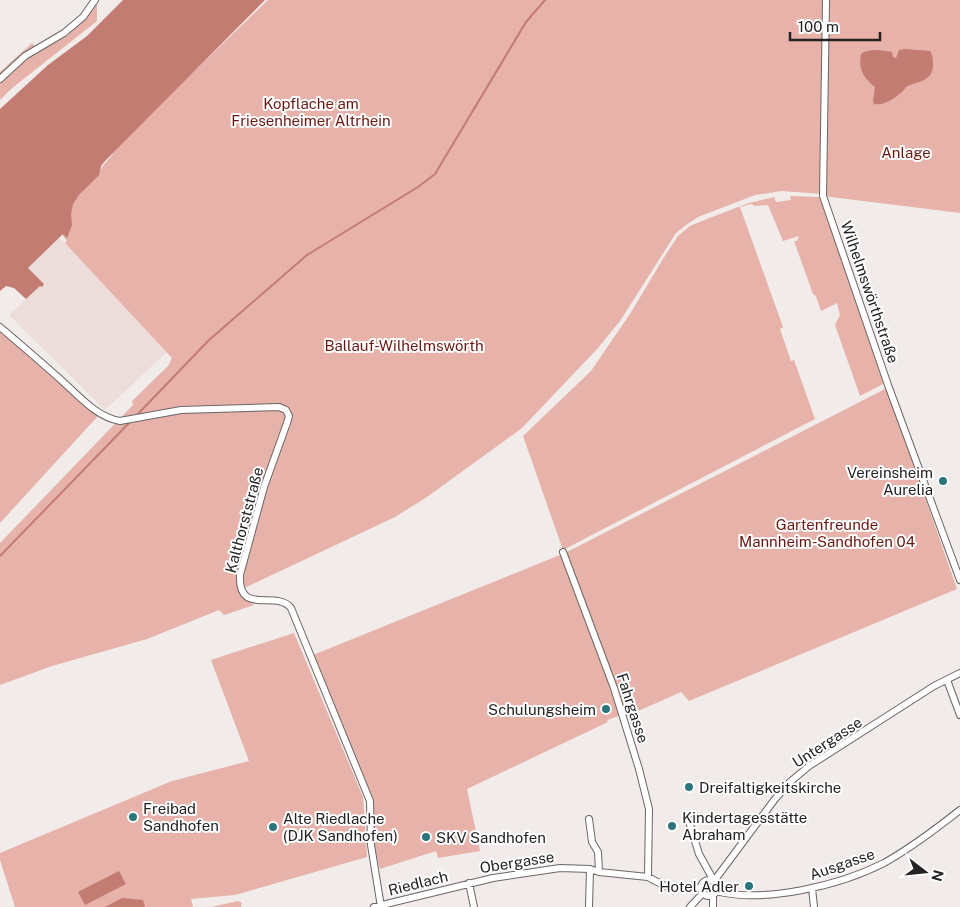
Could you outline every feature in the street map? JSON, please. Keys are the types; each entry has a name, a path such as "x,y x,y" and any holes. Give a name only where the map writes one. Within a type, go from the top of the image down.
{"street":[{"path":"0,78 25,56 64,33 83,16 95,0"},
{"name":"Wilhelmswörthstraße","path":"826,0 823,196 888,385 960,580"},
{"name":"Kalthorststraße","path":"0,327 98,412 108,418 120,421 181,410 279,407 286,410 289,416 264,487 240,575 240,584 243,592 250,599 255,601 283,601 292,608 370,801 371,845 381,906"},
{"name":"Fahrgasse","path":"563,552 614,688 639,769 649,809 648,877"},
{"name":"Untergasse","path":"714,881 775,799 790,782 825,754 960,673"},
{"path":"947,680 960,715"},
{"name":"Ausgasse","path":"715,893 747,896 786,892 812,888 855,875 883,863 921,840 960,810"},
{"path":"688,818 699,854 717,886 713,907"},
{"path":"589,819 592,842 598,852 599,872"},
{"name":"Obergasse","path":"469,883 560,868 590,869 599,872 648,877 676,888 702,890"},
{"path":"589,907 590,869"},
{"path":"690,907 702,890 702,884 705,881 714,881"},
{"path":"469,883 474,907"},
{"name":"Riedlach","path":"374,907 469,883"},
{"path":"812,888 814,907"},
{"path":"702,890 709,896 715,893"}],"shaded area":[{"path":"123,0 265,0 101,166 99,175 79,195 73,204 71,214 72,225 67,238 63,234 28,268 44,284 42,287 40,286 26,299 14,288 6,286 0,291 0,109 48,65 87,36"},
{"path":"871,50 884,51 892,52 893,57 896,58 899,50 930,51 933,64 930,75 924,80 907,86 889,101 882,104 874,104 875,87 862,72 860,64 861,54"},
{"path":"60,238 169,350 105,410 9,315 44,284 28,268"},
{"path":"119,871 126,884 85,905 78,892"},
{"path":"122,898 143,900 145,907 105,907"}],"green space":[{"name":"Ballauf-Wilhelmswörth","path":"268,0 960,0 960,213 823,196 823,194 782,191 755,195 698,217 676,233 620,321 598,348 522,428 427,497 395,517 240,590 246,600 254,605 224,615 219,610 147,639 52,666 0,685 0,543 133,405 132,401 168,366 172,358 65,243 67,241 58,229 71,205 129,134"},
{"path":"97,4 97,21 11,89 0,100 0,72 32,43 39,51 67,36 86,18"},
{"path":"790,196 820,197 885,383 860,396 835,325 840,315 837,303 821,311 794,241 797,241 799,236 783,241 768,205 755,206 751,204 740,207 783,327 780,329 791,361 794,360 815,419 563,550 523,436 591,371 630,314 678,236 690,226 749,203 774,197 776,202 791,200"},
{"path":"0,330 98,416 0,523"},
{"name":"Gartenfreunde Mannheim-Sandhofen 04","path":"887,388 957,589 689,701 681,692 627,716 619,716 607,720 608,722 467,789 480,851 438,858 436,851 380,869 375,850 372,801 313,655 565,553"},
{"path":"294,633 363,797 367,857 235,895 191,899 193,907 15,907 0,860 0,853 172,781 249,761 211,660"},
{"path":"238,901 242,903 241,907 211,907"}],"waterway":[{"path":"136,416 209,340 307,255 418,187 435,174 526,22 545,0"},
{"path":"0,556 131,421"}],"place":[{"name":"Vereinsheim Aurelia","path":"943,481"},
{"name":"Schulungsheim","path":"606,709"},
{"name":"Dreifaltigkeitskirche","path":"689,787"},
{"name":"Freibad Sandhofen","path":"133,817"},
{"name":"Kindertagesstätte Abraham","path":"672,826"},
{"name":"Alte Riedlache (DJK Sandhofen)","path":"273,827"},
{"name":"SKV Sandhofen","path":"426,837"},
{"name":"Hotel Adler","path":"749,886"}],"park label":[{"name":"Kopflache am Friesenheimer Altrhein","path":"311,112"},
{"name":"Anlage","path":"906,152"}]}
